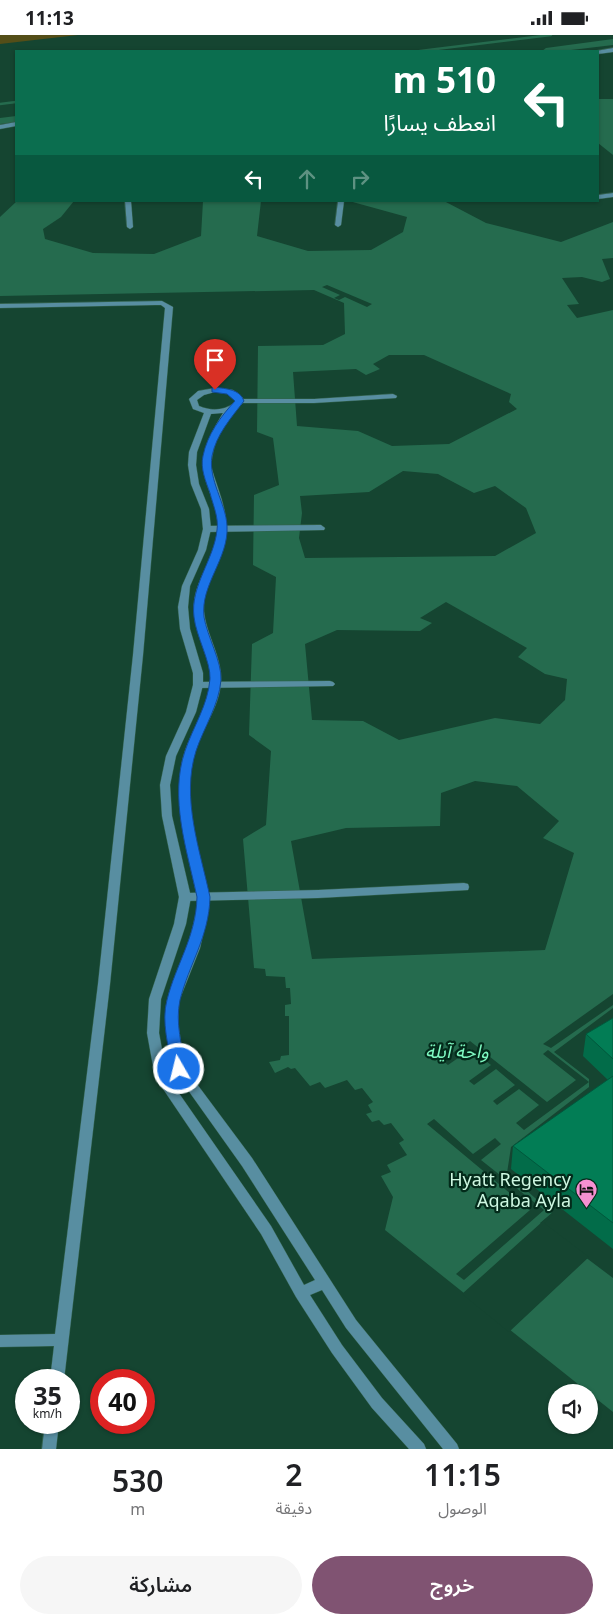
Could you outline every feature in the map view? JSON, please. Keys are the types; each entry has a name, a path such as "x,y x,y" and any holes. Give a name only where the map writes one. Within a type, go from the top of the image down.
{"street":[{"path":"599,52 613,50"},
{"path":"0,127 15,124"},
{"path":"599,197 613,195"},
{"path":"128,202 130,227"},
{"path":"338,225 342,202"},
{"path":"0,306 162,303 169,307 138,655 104,984 58,1369"},
{"path":"230,409 208,411 196,407 194,399 196,396 207,391 223,390 235,394 239,401"},
{"path":"229,528 221,514 208,473 207,457 223,419 239,401 314,401 393,396"},
{"path":"208,411 193,452 192,465 195,483 205,509 207,529 202,550 186,586 182,607 185,629 198,673 198,685 191,712 171,756 166,785 167,816 185,897 180,924 156,999 153,1033 162,1077 247,1200 301,1293 337,1349 372,1396 419,1449"},
{"path":"229,528 219,546 199,600 199,618 214,665 215,685 211,702 190,752 184,787 188,823 204,897 194,948 173,1001 172,1024 179,1069 247,1163 351,1324 452,1449"},
{"path":"207,529 320,528"},
{"path":"198,685 330,684"},
{"path":"185,897 318,894 464,887"},
{"path":"301,1293 324,1283"},
{"path":"0,1341 62,1341"},
{"path":"48,1449 50,1434"}],"shaded area":[{"path":"0,35 78,35 0,44"}],"water":[{"path":"599,99 613,99 613,155 599,144"},
{"name":"واحة آيلة","path":"16,202 73,202 61,217 43,229 45,239 93,253 154,254 201,236 203,202 261,202 257,236 308,251 371,250 403,232 407,217 353,202 446,202 486,223 561,242 613,222 613,258 602,259 610,279 602,282 582,277 562,278 579,304 567,305 577,318 613,310 613,1008 554,1052 589,1079 589,1087 511,1147 507,1173 552,1213 540,1223 613,1278 613,1412 598,1400 598,1384 578,1384 385,1230 393,1197 381,1176 391,1172 387,1165 407,1155 399,1143 404,1140 391,1123 384,1125 379,1120 372,1122 366,1114 372,1112 368,1105 373,1102 362,1088 355,1090 347,1080 325,1088 320,1082 310,1086 295,1068 291,1069 288,1067 275,1073 269,1062 280,1060 281,1056 289,1055 289,1016 285,1016 285,1005 291,1004 290,988 286,988 285,977 266,976 265,969 254,968 243,839 266,825 271,751 249,735 252,644 273,633 276,577 253,565 254,495 279,485 273,438 257,432 258,346 323,345 345,334 344,303 314,290 0,296 0,217","holes":["389,355 424,355 511,394 509,402 517,409 449,444 392,446 358,431 297,426 293,372 356,369 366,375 380,369 373,364","403,471 438,474 474,493 495,486 526,508 536,533 495,556 305,558 299,538 302,513 300,496 369,492","446,602 527,648 518,657 545,674 567,679 565,700 540,724 495,718 399,740 363,721 312,720 305,644 337,630 420,631 432,623 420,618","475,781 517,786 559,821 543,838 574,853 545,950 312,959 291,841 346,828 440,826 441,793"]}],"pier":[{"path":"327,285 372,304 367,307 345,297 339,300 334,298 340,295 322,287"},
{"path":"613,994 613,1005 551,1048 543,1044"},
{"path":"470,1041 547,1102 576,1080 543,1054 548,1050 589,1082 524,1130 516,1123 539,1105 519,1089 497,1105 493,1101 515,1085 496,1069 474,1085 469,1081 491,1065 471,1049 448,1065 442,1060"},
{"path":"434,1119 473,1154 495,1138 501,1144 481,1160 544,1210 464,1280 456,1274 530,1210 427,1124"},
{"path":"552,1213 553,1215 544,1223 589,1257 509,1332 462,1294"}],"building":[{"path":"613,1018 613,1059 586,1034"},
{"name":"Hyatt Regency Aqaba Ayla","path":"613,1076 613,1223 513,1146"}],"waterway":[{"path":"428,50 551,35"},
{"path":"553,50 613,42"},
{"path":"0,104 15,102"},
{"path":"0,121 15,119"}],"place":[{"name":"Hyatt Regency Aqaba Ayla","path":"587,1209"}],"route":[{"path":"179,1069 172,1024 173,1001 177,986 198,936 204,897 188,823 184,787 190,752 211,702 216,677 199,618 198,608 200,591 215,558 223,528 221,514 208,473 207,457 223,419 239,401 235,394 223,390 215,390"}]}
